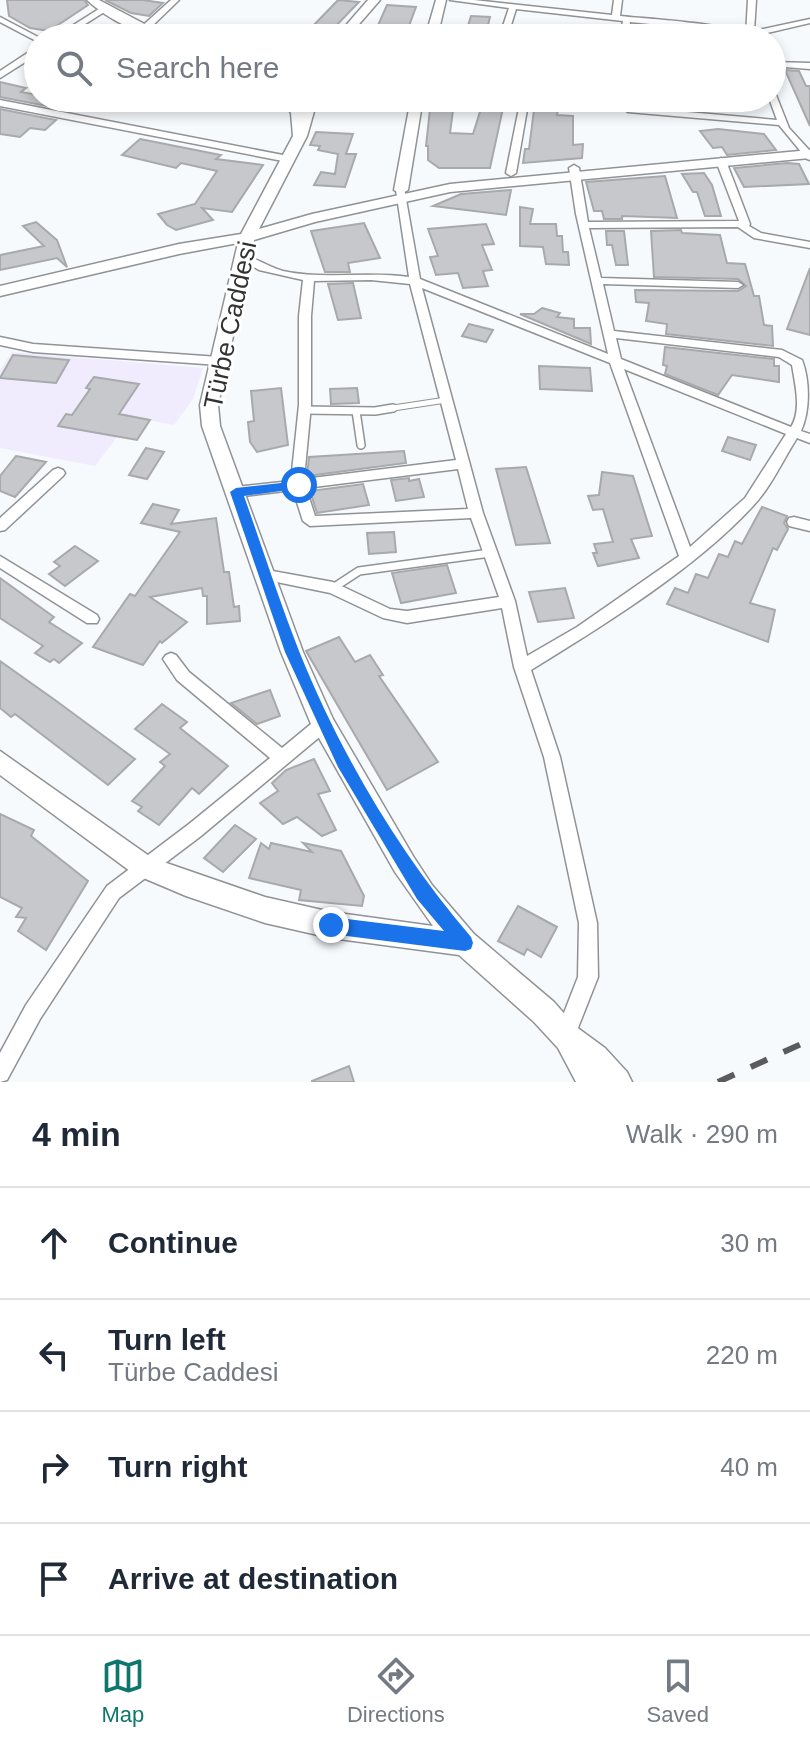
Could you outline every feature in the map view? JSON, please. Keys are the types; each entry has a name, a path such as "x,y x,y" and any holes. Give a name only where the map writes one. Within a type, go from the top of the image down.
{"street":[{"path":"92,0 134,24"},
{"path":"149,24 175,0"},
{"path":"352,24 375,0"},
{"path":"435,24 441,0"},
{"path":"454,0 670,24"},
{"path":"616,17 618,0"},
{"path":"750,24 752,0"},
{"path":"508,24 513,8"},
{"path":"80,24 105,9"},
{"path":"0,19 24,32"},
{"path":"626,24 627,19"},
{"path":"786,27 810,21"},
{"path":"0,75 24,59"},
{"path":"786,65 810,66"},
{"path":"0,103 24,108"},
{"path":"46,112 288,159"},
{"path":"297,112 300,136"},
{"name":"Türbe Caddesi","path":"306,112 300,136 248,239 209,415 292,652 323,724 423,894 465,943 544,1012 565,1036 593,1082"},
{"path":"415,112 400,194 415,281 476,513 508,601 522,667 552,757 588,923 588,977 565,1036"},
{"path":"511,173 522,112"},
{"path":"661,112 783,123"},
{"path":"779,112 783,123 808,152"},
{"path":"0,291 179,249 248,239 400,194 511,173 721,161 808,152"},
{"path":"400,194 574,171 808,152"},
{"path":"721,161 747,222 742,226"},
{"path":"574,171 616,363 687,558"},
{"path":"585,225 742,226 758,236 810,245"},
{"path":"0,281 212,234 248,239"},
{"path":"248,239 268,271 309,278 393,276 415,281 810,439"},
{"path":"309,278 299,485 310,521 476,513"},
{"path":"597,281 738,285"},
{"path":"522,667 582,631 687,558 750,501 802,420 803,397 798,363 792,358 782,354 609,334"},
{"path":"0,341 33,348 219,361"},
{"path":"236,492 463,464"},
{"path":"0,526 58,473"},
{"path":"794,522 810,526"},
{"path":"0,561 92,619"},
{"path":"267,575 333,588 388,614 407,617 508,601"},
{"path":"171,659 183,676 280,757"},
{"path":"0,1073 33,1012 113,892 261,778 280,757 323,724"},
{"path":"0,763 143,866 265,910 331,925 465,943"},
{"name":"Türbe Caddesi","path":"565,1036 595,1058 617,1082"}],"lane":[{"path":"304,410 356,411 446,400"},
{"path":"356,411 361,445"},
{"path":"333,588 359,571 490,553"}],"shaded area":[{"path":"12,352 203,368 193,399 174,425 132,417 95,466 0,448 0,370"}],"building":[{"path":"7,0 84,0 88,5 60,24 24,25 9,16"},
{"path":"105,0 163,3 149,16 131,13"},
{"path":"338,0 359,2 338,24 315,24"},
{"path":"387,5 416,7 410,24 379,24"},
{"path":"471,16 490,17 488,24 469,24"},
{"path":"786,70 799,71 806,86 810,86 810,126"},
{"path":"0,82 24,88 21,92 24,93 24,102 0,97"},
{"path":"0,109 56,120 45,130 30,128 20,137 0,134"},
{"path":"430,112 453,112 450,133 473,134 480,112 502,112 490,168 439,168 428,160 426,146"},
{"path":"534,112 558,112 557,115 573,116 573,145 583,144 582,158 523,163 525,149 529,149"},
{"path":"718,129 764,134 776,150 727,155 722,147 713,148 700,131"},
{"path":"316,132 353,134 346,154 356,154 345,187 314,185 321,172 335,174 338,154 310,145"},
{"path":"140,139 221,155 216,159 263,165 232,212 202,208 213,220 176,230 158,214 195,204 217,171 181,163 176,168 122,155"},
{"path":"799,164 809,184 744,187 734,168"},
{"path":"704,173 712,185 721,216 705,216 697,192 693,192 682,174"},
{"path":"665,176 677,218 622,216 622,219 604,219 602,211 594,211 586,182"},
{"path":"511,190 506,215 433,206 461,194"},
{"path":"520,207 533,209 530,224 556,224 557,236 562,236 563,252 568,252 569,265 546,264 543,247 520,246"},
{"path":"36,222 57,240 67,267 57,258 0,270 0,255 44,246 23,226"},
{"path":"364,223 380,258 348,263 350,272 325,272 311,231"},
{"path":"486,224 494,244 482,245 492,270 483,271 488,286 463,288 458,273 436,275 430,257 438,256 428,229"},
{"path":"681,230 682,233 720,235 727,263 745,264 754,296 759,296 764,325 772,326 773,346 666,334 667,324 646,321 649,303 636,302 635,290 738,291 746,286 738,279 654,277 651,231"},
{"path":"606,231 624,231 628,265 616,265 612,245 607,245"},
{"path":"810,268 810,335 787,329"},
{"path":"353,283 361,318 338,320 328,284"},
{"path":"542,308 560,313 557,317 574,319 574,328 590,328 591,344 520,314 534,314"},
{"path":"469,324 493,330 486,342 462,336"},
{"path":"665,347 774,359 774,366 779,366 779,382 732,375 718,395 665,374"},
{"path":"13,355 69,360 56,383 0,378"},
{"path":"539,366 590,368 592,391 540,389"},
{"path":"94,377 139,384 119,414 150,420 137,440 58,426 66,414 72,415 90,389 86,388"},
{"path":"281,388 288,445 257,452 250,442 248,422 254,421 251,391"},
{"path":"357,388 359,403 331,404 330,389"},
{"path":"728,437 756,445 750,460 722,451"},
{"path":"146,448 164,452 147,479 129,475"},
{"path":"404,451 406,463 307,476 309,457"},
{"path":"16,456 46,462 15,497 0,491 0,476"},
{"path":"526,467 550,543 516,545 496,469"},
{"path":"602,472 633,476 652,536 631,539 639,558 598,566 593,553 597,553 594,544 613,542 603,509 593,510 588,496 599,495"},
{"path":"409,478 409,481 419,479 424,497 396,501 391,480"},
{"path":"363,484 369,505 317,513 310,491"},
{"path":"153,504 179,510 171,524 216,518 224,572 229,572 234,607 239,606 240,621 207,624 207,596 203,596 202,588 150,597 187,622 162,643 160,641 143,665 93,647 130,594 135,596 180,532 141,523"},
{"path":"762,507 787,516 784,523 788,529 777,550 773,548 750,603 775,610 768,642 667,604 675,588 688,593 696,574 708,578 719,554 728,557 735,541 742,544"},
{"path":"394,532 396,552 369,554 367,533"},
{"path":"75,546 98,561 65,586 49,574 60,566 54,562"},
{"path":"447,565 456,593 401,603 392,573"},
{"path":"0,578 54,617 49,622 82,643 59,663 54,659 50,662 35,653 43,646 0,618"},
{"path":"565,588 574,618 538,622 529,592"},
{"path":"339,637 355,662 370,655 383,675 379,676 438,762 387,790 306,651"},
{"path":"0,661 135,759 108,785 15,714 11,717 0,708"},
{"path":"270,690 280,716 257,724 231,703"},
{"path":"162,704 187,722 180,728 228,766 199,794 192,788 159,825 138,811 142,807 132,801 165,766 160,762 170,754 135,729"},
{"path":"314,759 330,791 318,794 336,830 322,836 297,817 283,824 260,803 278,791 272,783 286,770"},
{"path":"0,814 34,830 31,836 88,881 46,950 18,931 26,918 16,917 22,908 0,897"},
{"path":"235,825 256,839 223,872 204,858"},
{"path":"261,843 269,849 271,843 312,852 303,843 341,851 364,896 362,906 299,900 301,890 249,878"},
{"path":"518,906 557,927 541,957 527,949 524,955 498,941"},
{"path":"349,1066 354,1082 312,1082 312,1081"}],"railway":[{"path":"718,1082 810,1040"}],"route":[{"path":"299,485 236,492 292,652 323,724 404,864 423,894 465,943 331,925"}]}
